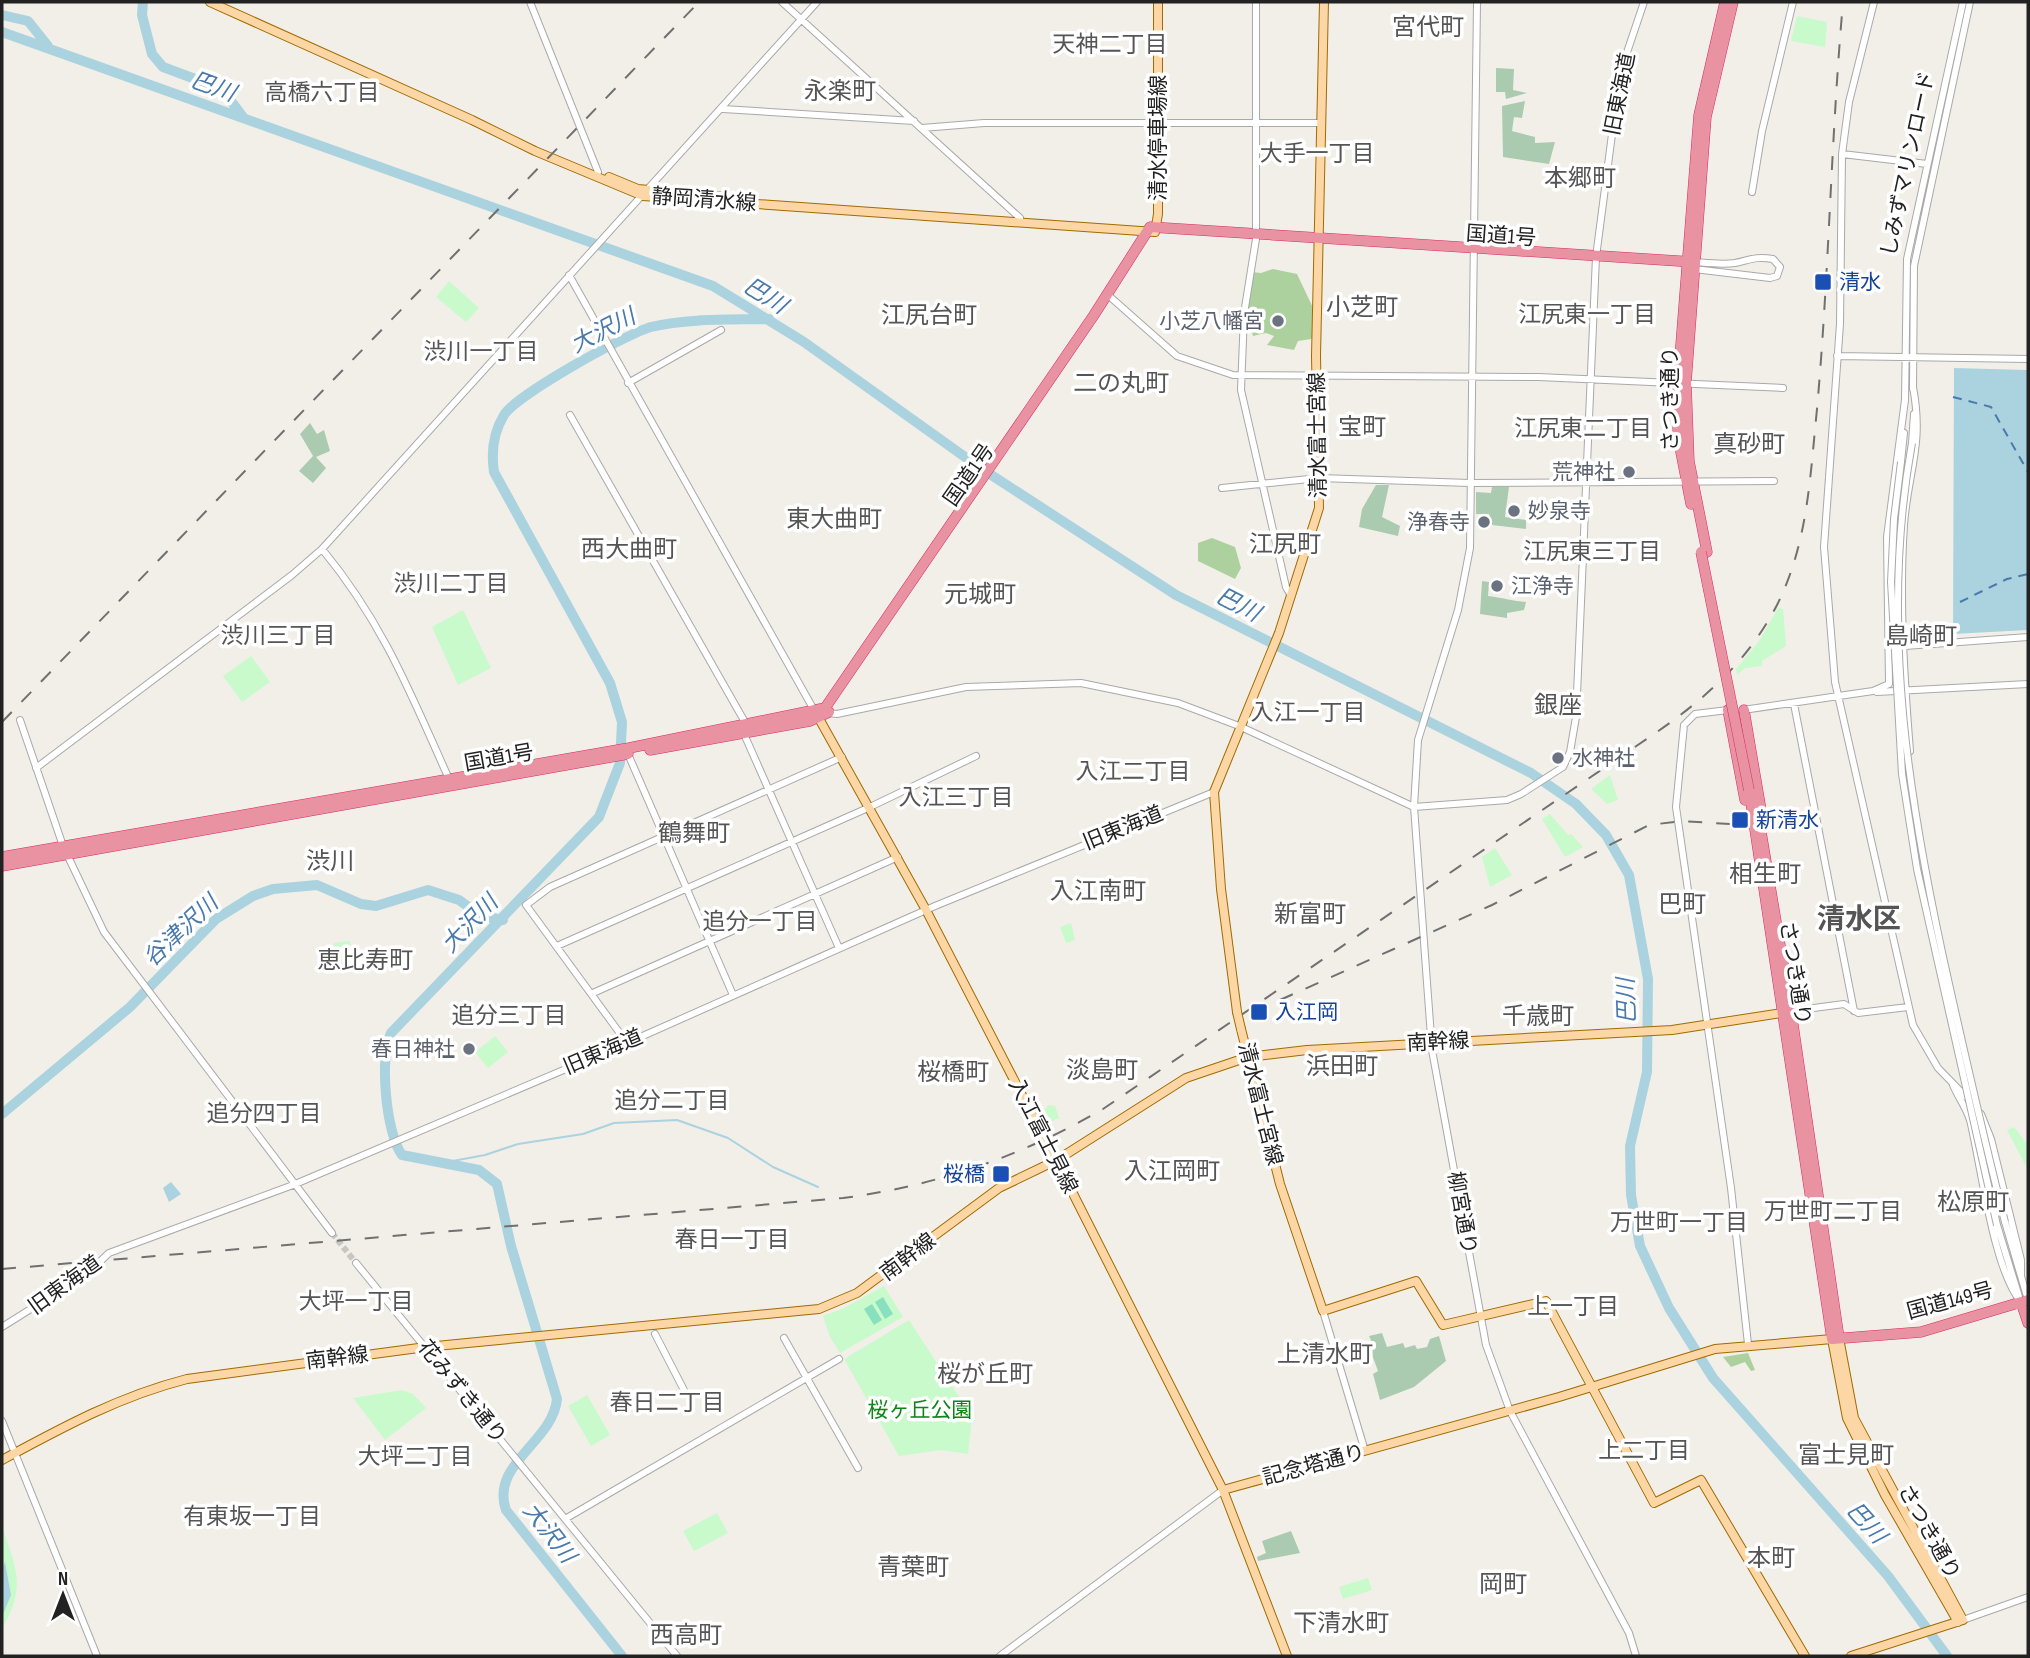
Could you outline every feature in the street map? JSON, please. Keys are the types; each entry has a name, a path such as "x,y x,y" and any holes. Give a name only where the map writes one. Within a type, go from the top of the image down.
{"highway":[{"path":"1691,266 1699,115 1725,2"},
{"path":"1691,266 1706,117 1733,2"},
{"name":"国道1号","path":"2,857 65,849 622,753 822,713 1000,460 1153,229 1691,266"},
{"name":"さつき通り","path":"1691,266 1682,382 1690,482 1751,790 1835,1338"},
{"path":"1728,710 1744,794 1756,820"},
{"path":"1744,710 1760,798 1756,820"},
{"name":"国道1号","path":"2,866 65,849 449,779 622,753"},
{"path":"2026,1301 2028,1323"},
{"name":"国道149号","path":"1835,1338 1921,1332 2026,1301"}],"main road":[{"name":"静岡清水線","path":"209,2 535,151 646,193 1153,229"},
{"name":"静岡清水線","path":"222,2 646,193 1153,229"},
{"name":"清水停車場線","path":"1153,229 1155,2"},
{"name":"清水富士宮線","path":"1323,1311 1280,1184 1237,1012 1221,889 1214,792 1279,633 1318,516 1320,478 1317,376 1324,2"},
{"name":"入江富士見線","path":"822,713 842,757 898,857 1056,1160 1223,1490 1287,1656"},
{"name":"南幹線","path":"2,1460 102,1407 152,1388 239,1371 426,1347 782,1315 829,1306 881,1278 999,1188 1056,1160 1186,1078 1248,1057 1307,1050 1431,1042 1669,1030 1787,1012"},
{"path":"1323,1311 1416,1281 1443,1325 1480,1313 1546,1301 1654,1503 1701,1480 1805,1656"},
{"path":"1748,1344 1835,1338"},
{"name":"さつき通り","path":"1835,1338 1847,1419 1925,1556 1957,1623"},
{"name":"記念塔通り","path":"1223,1490 1673,1364 1715,1349 1748,1344"},
{"path":"1851,1656 1957,1623"}],"street":[{"path":"530,2 598,172"},
{"path":"782,2 1020,218"},
{"path":"36,768 292,575 322,549 817,2"},
{"path":"1256,2 1256,236 1244,314 1241,390 1286,587 1292,597"},
{"name":"柳宮通り","path":"1477,2 1468,566 1418,737 1414,807 1431,1042 1486,1345 1510,1410 1623,1621 1636,1656"},
{"name":"旧東海道","path":"1414,807 1507,800 1563,767 1572,745 1578,691 1596,259 1620,73 1644,2"},
{"path":"1752,192 1762,131 1793,2"},
{"path":"1874,2 1849,102 1842,154 1837,356 1824,547 1838,697 1908,1007 1917,1034 1928,1054 1980,1113 1988,1130 2021,1260 2021,1276"},
{"name":"しみずマリンロード","path":"1964,2 1907,259 1905,400 1891,582 1902,774 1917,869 1997,1225 2026,1301"},
{"name":"しみずマリンロード","path":"1925,878 1908,773 1899,652 1898,547 1912,443 1914,265 1970,2"},
{"path":"723,109 914,121"},
{"path":"922,128 984,123 1322,123"},
{"path":"1842,154 1927,164"},
{"path":"1748,257 1773,259 1780,267 1777,276 1770,278 1691,266 1730,264 1748,257"},
{"path":"569,275 628,383 822,713 966,687 1081,683 1176,703 1239,726 1414,807"},
{"path":"1110,297 1177,356 1206,368 1241,375 1589,379 1783,388"},
{"path":"628,383 720,330"},
{"path":"1837,356 2028,359"},
{"path":"1913,387 1919,441 1905,523 1906,692 1925,878 2026,1301"},
{"path":"1748,1344 1731,1188 1678,821 1677,795 1685,725 1695,714 1794,704 1873,691 1887,686 1890,679 1887,537 1905,400"},
{"path":"570,415 745,730 839,948"},
{"path":"1222,488 1320,478 1470,483 1774,481"},
{"path":"322,549 356,592 390,647 449,779"},
{"path":"1905,646 2028,637"},
{"path":"1906,677 1919,691"},
{"path":"1873,691 1906,692 2028,684"},
{"path":"1794,704 1854,1011"},
{"path":"20,720 65,849 99,922 117,952 332,1233"},
{"path":"622,753 663,836 733,995"},
{"path":"557,946 870,807 976,756"},
{"path":"627,1043 526,905 545,889 842,757"},
{"name":"旧東海道","path":"2,1327 88,1273 109,1252 293,1185 627,1043 926,910 1214,792"},
{"path":"593,993 898,857"},
{"path":"1787,1012 1841,1004 1858,1013 1908,1007"},
{"path":"1953,1085 1966,1108 1990,1216 2012,1290 2026,1301"},
{"path":"1973,1134 1988,1130"},
{"name":"花みずき通り","path":"356,1263 565,1519"},
{"path":"1323,1311 1365,1451"},
{"path":"655,1334 660,1350 686,1394"},
{"path":"784,1338 858,1468"},
{"path":"677,1656 565,1519 839,1359"},
{"path":"2,1421 97,1656"},
{"name":"記念塔通り","path":"1000,1656 1223,1490"},
{"path":"1957,1623 2028,1597"}],"green space":[{"path":"1797,16 1827,22 1825,47 1791,41"},
{"path":"1496,68 1514,69 1513,90 1527,93 1506,99 1505,92 1496,92"},
{"path":"1525,101 1522,118 1514,117 1512,131 1535,137 1535,143 1555,142 1549,164 1503,157 1502,106"},
{"path":"1273,269 1297,274 1315,312 1313,336 1311,339 1298,341 1294,350 1267,345 1274,336 1266,333 1253,336 1251,329 1244,324 1251,272 1261,273"},
{"path":"449,281 479,308 466,322 436,297"},
{"path":"310,423 317,434 324,430 330,451 316,457 326,468 313,483 299,471 313,456 300,434"},
{"path":"1376,485 1389,485 1382,517 1400,526 1398,536 1359,527 1362,509"},
{"path":"1492,487 1509,487 1505,517 1526,520 1526,529 1492,525 1489,514 1476,514 1476,492 1491,493"},
{"path":"1212,538 1235,547 1241,568 1235,579 1198,561 1198,543"},
{"path":"1482,581 1489,582 1488,596 1526,602 1524,610 1507,613 1507,618 1480,614"},
{"path":"1778,608 1783,609 1786,646 1762,661 1762,666 1745,668 1737,675 1736,669 1760,640"},
{"path":"463,610 491,668 458,685 432,627"},
{"path":"251,656 270,682 242,702 223,676"},
{"path":"1610,775 1618,800 1607,804 1591,789"},
{"path":"1550,814 1568,835 1571,834 1583,847 1565,857 1542,819"},
{"path":"1495,848 1512,875 1490,887 1482,857"},
{"path":"1071,923 1075,940 1066,943 1060,927"},
{"path":"350,941 354,970 337,972 334,943"},
{"path":"495,1036 508,1052 488,1068 475,1052"},
{"path":"1048,1105 1055,1106 1059,1118 1050,1122 1042,1114"},
{"path":"2014,1127 2028,1145 2028,1170 2007,1130"},
{"name":"桜ヶ丘公園","path":"884,1286 903,1317 840,1353 830,1337 823,1316"},
{"path":"883,1297 893,1314 885,1319 875,1302"},
{"path":"872,1304 882,1320 874,1325 864,1309"},
{"name":"桜ヶ丘公園","path":"909,1320 972,1417 968,1454 941,1450 899,1456 844,1359"},
{"path":"1382,1333 1387,1347 1403,1343 1405,1348 1415,1345 1417,1349 1427,1347 1430,1339 1439,1336 1446,1361 1414,1387 1380,1400 1373,1374 1378,1371 1368,1344 1372,1342 1369,1336"},
{"path":"1748,1353 1755,1370 1751,1371 1745,1362 1731,1367 1723,1357"},
{"path":"402,1390 413,1394 426,1408 385,1440 353,1398"},
{"path":"587,1395 610,1435 591,1446 568,1406"},
{"path":"717,1513 728,1533 694,1551 683,1531"},
{"path":"2,1525 15,1566 17,1588 15,1600 2,1629"},
{"path":"1291,1531 1300,1553 1258,1561 1257,1557 1266,1553 1262,1541"},
{"path":"1368,1578 1372,1590 1343,1599 1339,1587"}],"water":[{"path":"1954,368 2028,370 2028,630 1953,634"},
{"path":"171,1182 181,1194 169,1202 163,1188"},
{"path":"5,1562 11,1595 2,1617 2,1569"}],"waterway":[{"path":"143,2 142,15 152,54 163,67 222,89 243,117"},
{"path":"2,15 28,21 48,46"},
{"name":"巴川","path":"2,32 713,286 804,342 979,467 1176,595 1531,773 1576,804 1606,835 1629,875 1648,979 1647,1072 1630,1146 1631,1195 1640,1246 1669,1308 1713,1378 1888,1576 1947,1656"},
{"name":"大沢川","path":"622,1656 506,1510 503,1494 507,1479 514,1466 545,1428 557,1399 511,1246 497,1184 479,1170 402,1155 396,1145 388,1113 385,1059 391,1033 599,817 620,763 622,722 610,683 494,472 494,443 500,422 513,406 549,380 651,327 680,322 769,319"},
{"name":"谷津沢川","path":"2,1114 130,1007 216,919 253,896 273,889 317,885 361,904 376,906 428,890 459,900 481,916 503,920"},
{"path":"442,1163 485,1155 518,1144 583,1134 614,1123 677,1120 728,1138 773,1167 818,1187"}],"ferry route":[{"path":"1953,397 1991,407 2028,472"},
{"path":"1960,602 2007,579 2028,574"}],"tunnel":[{"path":"332,1233 356,1263"}],"railway":[{"path":"2,722 699,2"},
{"path":"2,1269 843,1198 911,1186 978,1167 1041,1141 1103,1109 1654,734 1708,693 1753,644 1777,605 1795,558 1806,509 1817,409 1843,2"},
{"path":"1280,1000 1492,905 1649,825 1682,821 1730,824"}],"place":[{"name":"清水","path":"1823,282"},
{"name":"小芝八幡宮","path":"1278,321"},
{"name":"荒神社","path":"1629,472"},
{"name":"妙泉寺","path":"1514,511"},
{"name":"浄春寺","path":"1484,522"},
{"name":"江浄寺","path":"1497,586"},
{"name":"水神社","path":"1558,758"},
{"name":"新清水","path":"1740,820"},
{"name":"入江岡","path":"1259,1012"},
{"name":"春日神社","path":"469,1049"},
{"name":"桜橋","path":"1001,1174"}],"district":[{"name":"宮代町","path":"1428,27"},
{"name":"天神二丁目","path":"1110,45"},
{"name":"永楽町","path":"840,91"},
{"name":"高橋六丁目","path":"322,93"},
{"name":"大手一丁目","path":"1317,154"},
{"name":"本郷町","path":"1580,178"},
{"name":"小芝町","path":"1362,307"},
{"name":"江尻台町","path":"929,315"},
{"name":"江尻東一丁目","path":"1587,315"},
{"name":"渋川一丁目","path":"481,352"},
{"name":"二の丸町","path":"1121,383"},
{"name":"宝町","path":"1362,427"},
{"name":"江尻東二丁目","path":"1583,429"},
{"name":"真砂町","path":"1749,444"},
{"name":"東大曲町","path":"834,519"},
{"name":"江尻町","path":"1285,544"},
{"name":"西大曲町","path":"629,549"},
{"name":"江尻東三丁目","path":"1592,552"},
{"name":"渋川二丁目","path":"451,584"},
{"name":"元城町","path":"980,594"},
{"name":"渋川三丁目","path":"278,636"},
{"name":"島崎町","path":"1921,636"},
{"name":"銀座","path":"1558,705"},
{"name":"入江一丁目","path":"1308,713"},
{"name":"入江二丁目","path":"1133,772"},
{"name":"入江三丁目","path":"956,798"},
{"name":"鶴舞町","path":"694,833"},
{"name":"渋川","path":"330,861"},
{"name":"相生町","path":"1765,874"},
{"name":"入江南町","path":"1098,891"},
{"name":"巴町","path":"1682,904"},
{"name":"新富町","path":"1310,914"},
{"name":"清水区","path":"1859,919"},
{"name":"追分一丁目","path":"760,922"},
{"name":"恵比寿町","path":"365,960"},
{"name":"追分三丁目","path":"509,1016"},
{"name":"千歳町","path":"1538,1016"},
{"name":"浜田町","path":"1342,1066"},
{"name":"淡島町","path":"1102,1070"},
{"name":"桜橋町","path":"953,1072"},
{"name":"追分二丁目","path":"672,1101"},
{"name":"追分四丁目","path":"264,1114"},
{"name":"入江岡町","path":"1172,1171"},
{"name":"松原町","path":"1973,1202"},
{"name":"万世町二丁目","path":"1833,1212"},
{"name":"万世町一丁目","path":"1679,1223"},
{"name":"春日一丁目","path":"732,1240"},
{"name":"大坪一丁目","path":"356,1302"},
{"name":"上一丁目","path":"1573,1307"},
{"name":"上清水町","path":"1325,1354"},
{"name":"桜が丘町","path":"985,1374"},
{"name":"春日二丁目","path":"667,1403"},
{"name":"上二丁目","path":"1644,1451"},
{"name":"富士見町","path":"1846,1455"},
{"name":"大坪二丁目","path":"415,1457"},
{"name":"有東坂一丁目","path":"252,1517"},
{"name":"本町","path":"1771,1558"},
{"name":"青葉町","path":"913,1567"},
{"name":"岡町","path":"1503,1584"},
{"name":"下清水町","path":"1341,1623"},
{"name":"西高町","path":"686,1635"}]}
